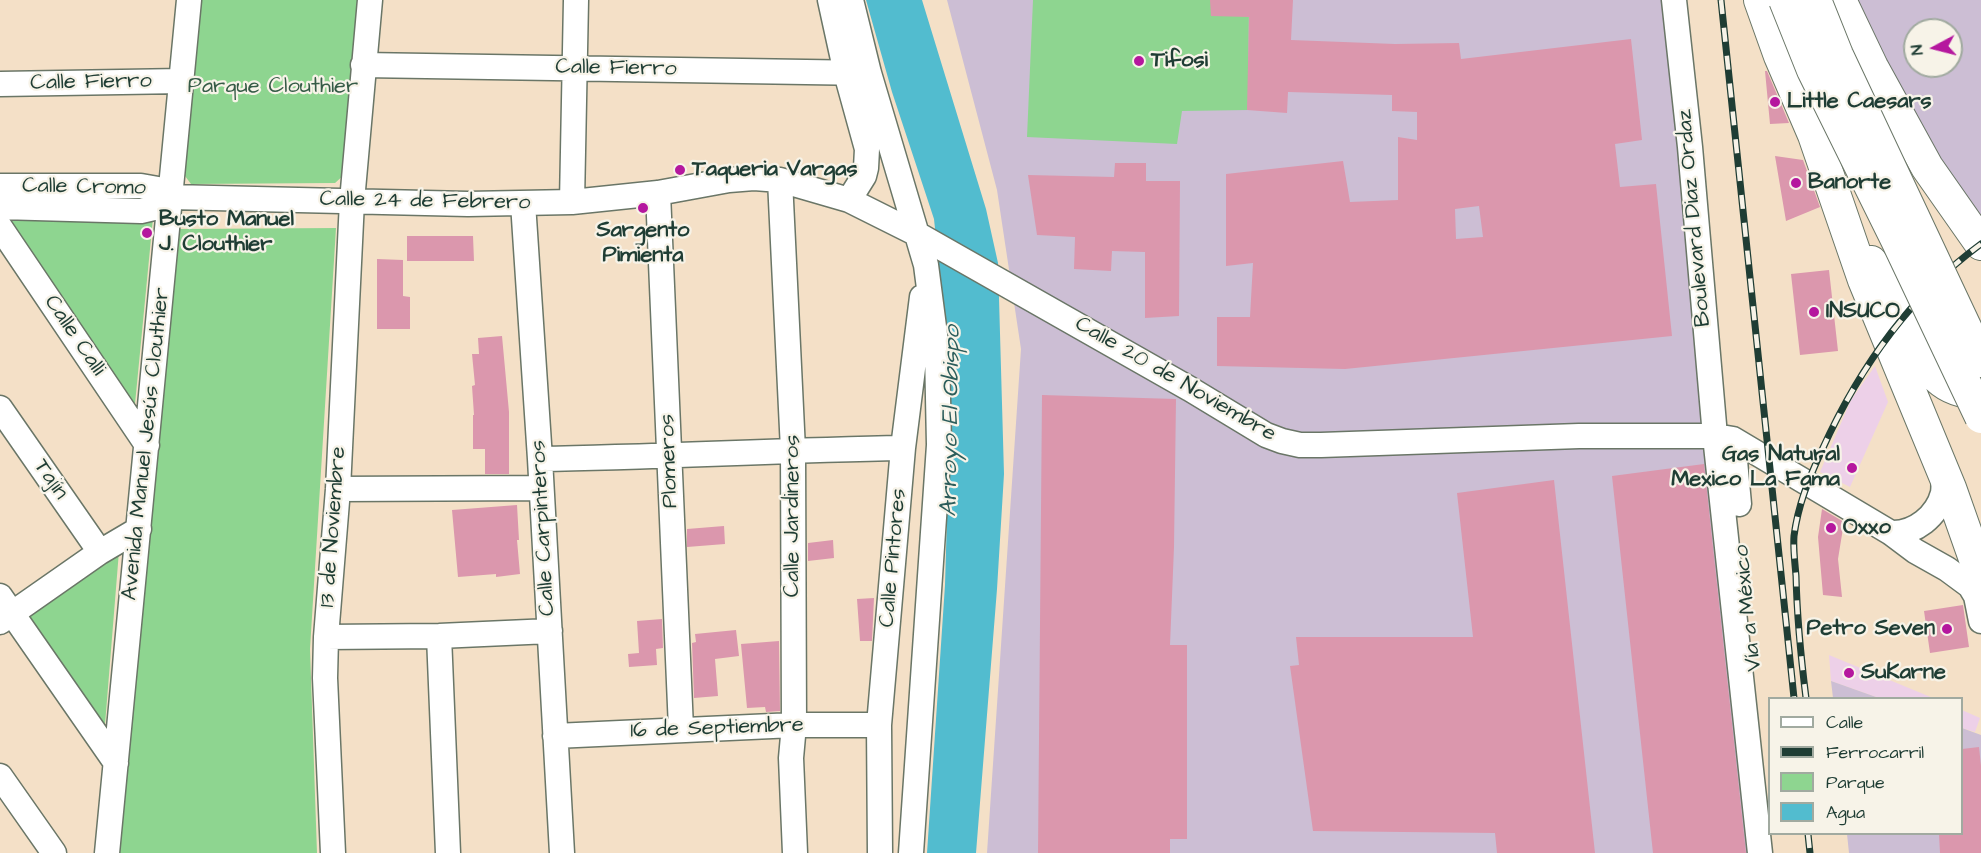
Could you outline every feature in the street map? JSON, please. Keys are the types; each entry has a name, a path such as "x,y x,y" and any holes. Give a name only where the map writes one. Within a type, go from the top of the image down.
{"main road":[{"path":"1760,0 1779,56 1814,135 1884,328 1944,474 1981,576"},
{"path":"1785,0 1813,70 1898,240 1981,417"},
{"path":"1815,0 1842,66 1981,361"},
{"path":"1840,0 1872,67 1934,180 1937,193 1937,207 1933,220 1915,240 1902,246 1875,247 1848,232"},
{"path":"1927,167 1981,244"},
{"path":"1848,232 1885,278 1923,355 1938,378 1951,387 1966,392 1981,393"}],"street":[{"name":"Avenida Manuel Jesús Clouthier","path":"107,853 189,0"},
{"name":"13 de Noviembre","path":"333,853 325,678 326,637 338,489 352,201 370,0"},
{"path":"572,202 576,0"},
{"path":"830,0 917,234 926,265 937,350 939,445 911,853"},
{"path":"849,200 864,176 867,149 851,0"},
{"name":"Boulevard Diaz Ordaz","path":"1674,0 1724,437"},
{"name":"Calle Fierro","path":"363,65 858,73"},
{"name":"Calle Fierro","path":"0,84 182,81"},
{"name":"Calle 20 de Noviembre","path":"572,202 658,193 729,180 754,178 780,180 849,200 945,249 1266,435 1300,445 1580,436 1724,437"},
{"name":"Calle Jardineros","path":"780,180 794,450 794,725 791,758 795,853"},
{"name":"Calle Cromo","path":"0,186 141,186 158,189 171,197 158,207 141,210 0,207"},
{"name":"Plomeros","path":"658,193 681,729"},
{"name":"Calle 24 de Febrero","path":"171,197 572,202"},
{"name":"Calle Carpinteros","path":"523,203 562,853"},
{"name":"Calle Calli","path":"0,227 147,445"},
{"name":"Calle Pintores","path":"880,853 879,725 903,448 926,265"},
{"name":"Tajín","path":"0,408 100,552"},
{"path":"1724,437 1892,534 1981,576"},
{"path":"1724,437 1760,853"},
{"name":"Vía a México","path":"1724,437 1768,797"},
{"path":"540,459 669,457 794,450 903,448"},
{"path":"1892,534 1909,531 1924,522 1936,508 1943,492 1944,474"},
{"path":"338,489 541,488"},
{"path":"116,763 4,610 139,529"},
{"path":"1892,534 1970,586 1976,596 1981,621"},
{"path":"326,637 439,636 550,631"},
{"path":"439,636 448,853"},
{"name":"16 de Septiembre","path":"555,736 794,725 879,725"},
{"path":"0,776 54,853"},
{"path":"1772,835 1773,853"}],"shaded area":[{"path":"947,0 1667,0 1752,853 987,853 1021,349 997,190"},
{"path":"1848,0 1981,0 1981,220 1910,116"},
{"path":"1875,366 1888,402 1850,487 1820,472 1851,400"},
{"path":"1829,655 1931,697 1876,697 1831,681"},
{"path":"1831,681 1876,697 1833,697"},
{"path":"1963,710 1980,718 1975,732 1963,728"},
{"path":"1963,728 1981,735 1981,853 1849,853 1847,835 1963,835"}],"green space":[{"name":"Parque Clouthier","path":"199,0 362,0 345,174 335,183 191,184 185,176"},
{"name":"Tifosi","path":"1033,0 1249,0 1248,110 1182,111 1177,144 1027,137"},
{"path":"1,218 153,218 135,404"},
{"path":"336,228 310,649 317,853 118,853 180,229"},
{"path":"119,551 104,737 27,618"}],"water":[{"name":"Arroyo El Obispo","path":"866,0 922,0 986,209 998,263 1004,474 976,853 927,853 945,585 951,381 934,219 892,92"}],"building":[{"path":"1210,0 1293,0 1291,40 1395,44 1459,43 1461,59 1631,39 1642,140 1615,144 1620,187 1656,184 1672,336 1345,369 1217,366 1217,317 1250,317 1253,263 1226,266 1226,174 1343,161 1350,202 1398,200 1398,137 1417,140 1417,112 1392,111 1392,95 1288,92 1287,113 1247,110 1249,17 1211,16","holes":["1479,206 1483,237 1456,239 1455,209"]},
{"name":"Little Caesars","path":"1765,71 1767,71 1789,123 1770,124"},
{"name":"Banorte","path":"1775,156 1803,160 1820,207 1786,221"},
{"path":"1115,163 1146,163 1146,181 1180,181 1179,316 1145,318 1145,252 1112,251 1111,271 1074,269 1075,237 1037,235 1028,175 1114,177"},
{"path":"407,236 473,236 474,261 407,261"},
{"path":"377,259 403,260 403,296 410,297 410,329 377,329"},
{"name":"INSUCO","path":"1829,270 1838,351 1800,355 1791,274"},
{"path":"502,336 509,412 509,474 485,474 485,449 473,449 472,386 475,385 472,354 479,354 478,338"},
{"path":"1042,395 1176,399 1170,645 1187,645 1187,839 1170,839 1170,853 1038,853"},
{"path":"1704,464 1746,853 1653,853 1612,476"},
{"path":"1554,480 1595,853 1497,853 1495,833 1313,831 1290,666 1299,665 1296,637 1473,637 1457,493"},
{"path":"517,505 520,574 496,577 496,574 458,577 452,510"},
{"path":"1822,509 1844,522 1838,559 1842,597 1823,595 1818,537"},
{"path":"724,526 725,544 687,547 687,529"},
{"path":"833,540 834,558 808,561 808,543"},
{"path":"874,598 872,641 860,641 857,599"},
{"name":"Petro Seven","path":"1963,605 1969,647 1930,653 1924,611"},
{"path":"662,619 663,648 656,649 657,665 629,667 628,654 639,653 637,621"},
{"path":"736,630 739,656 715,659 718,696 694,698 692,643 696,642 695,634"},
{"path":"779,641 780,711 766,712 765,707 747,708 741,644"},
{"path":"1979,747 1981,853 1940,853 1939,835 1963,835 1963,749"}],"railway":[{"path":"1721,0 1794,697"},
{"path":"1806,697 1798,623 1794,541 1798,513 1808,481 1836,420 1869,363 1888,336 1931,287 1981,244"},
{"path":"1808,835 1810,853"}],"place":[{"name":"Tifosi","path":"1139,61"},
{"name":"Little Caesars","path":"1775,102"},
{"name":"Taqueria Vargas","path":"680,170"},
{"name":"Banorte","path":"1796,183"},
{"name":"Sargento Pimienta","path":"643,208"},
{"name":"Busto Manuel J. Clouthier","path":"147,233"},
{"name":"INSUCO","path":"1814,312"},
{"name":"Gas Natural Mexico La Fama","path":"1852,468"},
{"name":"Oxxo","path":"1831,528"},
{"name":"Petro Seven","path":"1947,629"},
{"name":"SuKarne","path":"1849,673"}]}
